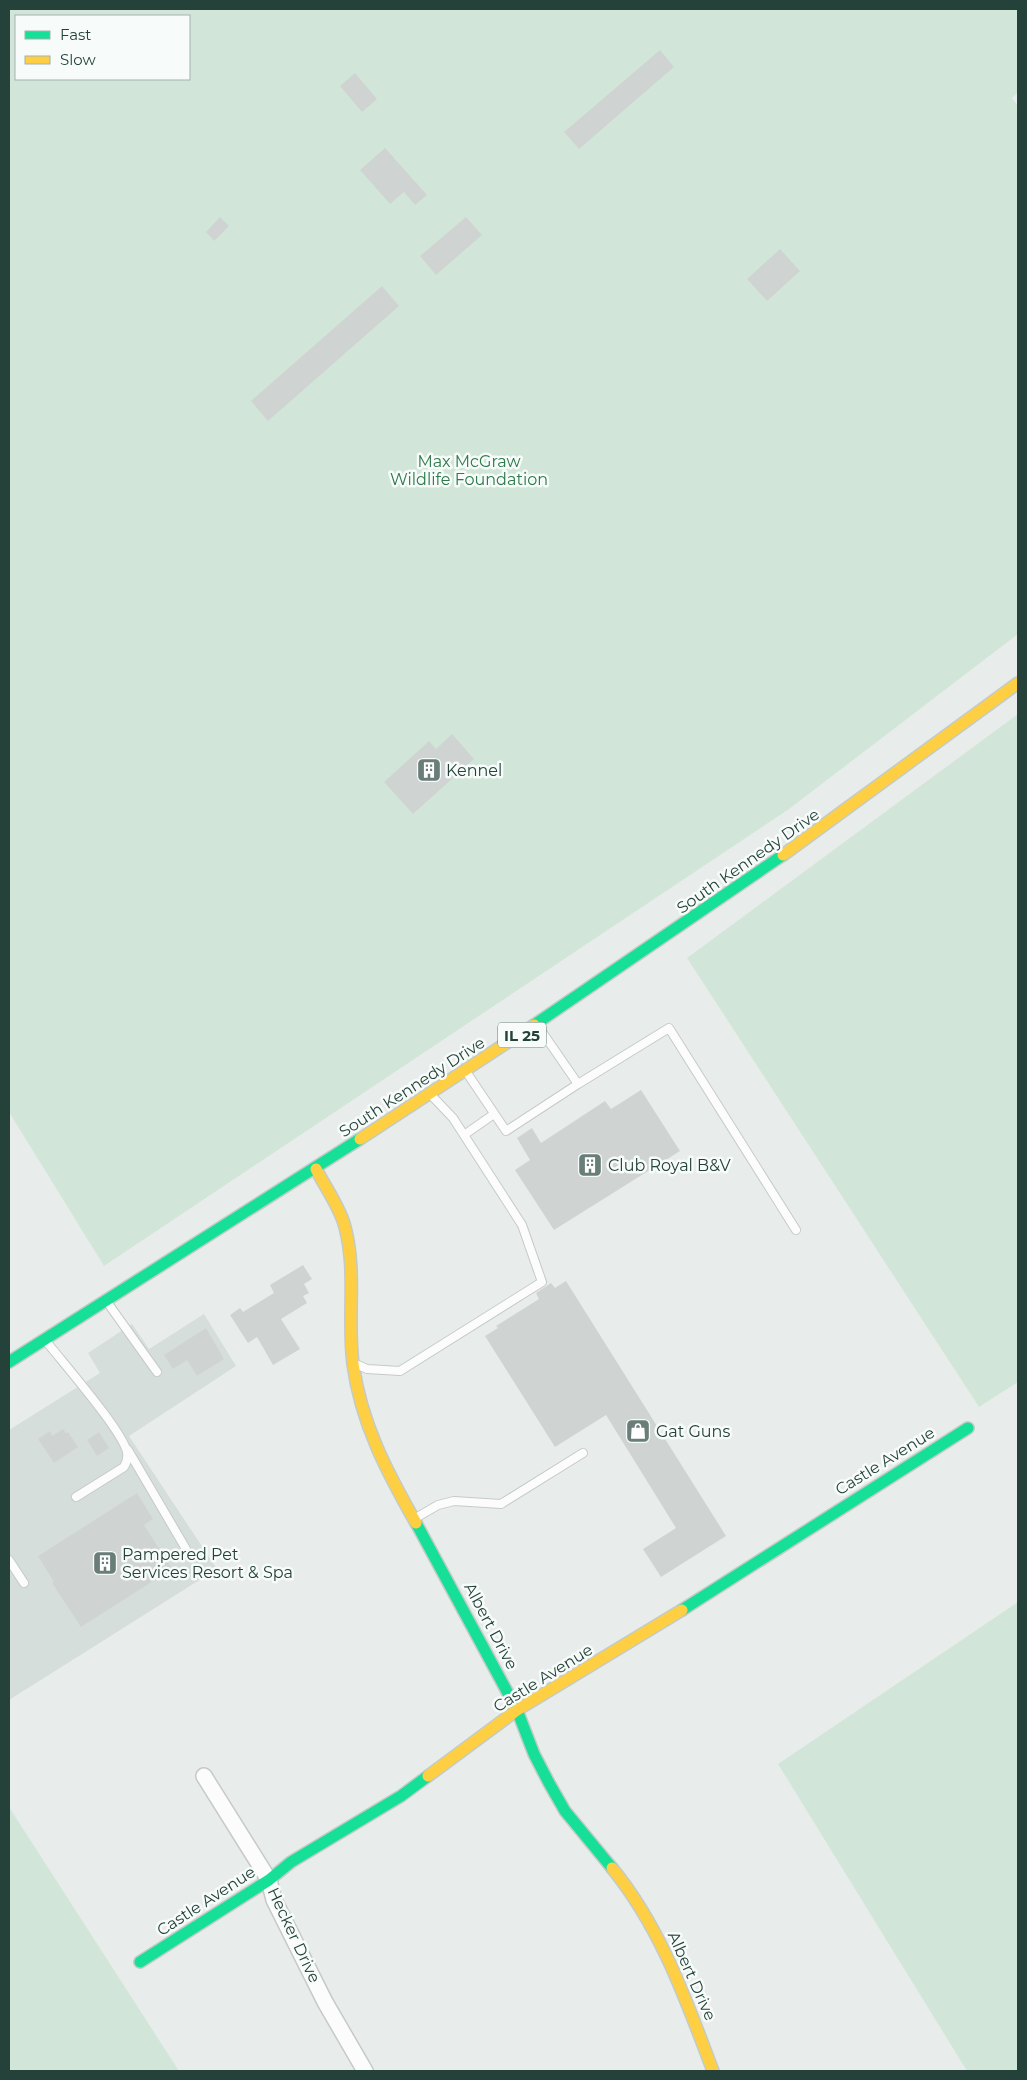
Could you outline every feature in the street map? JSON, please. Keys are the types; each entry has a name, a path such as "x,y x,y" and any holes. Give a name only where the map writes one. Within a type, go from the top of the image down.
{"street":[{"name":"South Kennedy Drive","path":"9,1362 316,1169 466,1072 731,894 903,771 1018,683"},
{"name":"Albert Drive","path":"316,1169 341,1216 346,1233 351,1270 353,1363 367,1425 386,1468 462,1605 517,1710 534,1754 565,1810 634,1895 646,1915 681,1985 713,2071"},
{"name":"Castle Avenue","path":"140,1962 269,1880 292,1862 401,1796 517,1710 620,1649 968,1428"},
{"name":"Hecker Drive","path":"204,1776 269,1880 274,1900 325,2002 365,2071"}],"lane":[{"path":"537,1024 578,1084"},
{"path":"466,1072 506,1131 669,1028 796,1230"},
{"path":"353,1363 367,1370 400,1371 542,1282 522,1224 453,1118 431,1094"},
{"path":"464,1135 494,1114"},
{"path":"106,1301 157,1372"},
{"path":"44,1340 122,1439 186,1549"},
{"path":"76,1497 124,1467 127,1458 122,1439"},
{"path":"414,1520 438,1505 454,1501 501,1504 582,1453"},
{"path":"9,1560 24,1583"}],"shaded area":[{"path":"204,1314 236,1366 129,1436 217,1569 9,1700 9,1430 100,1373 88,1353 132,1324 149,1349"}],"green space":[{"name":"Max McGraw Wildlife Foundation","path":"9,9 1018,9 1018,92 1012,98 1018,106 1018,634 789,809 104,1266 9,1112"},
{"path":"1018,714 1018,1382 979,1407 687,958"},
{"path":"1018,1602 1018,2071 967,2071 778,1764"},
{"path":"9,1807 179,2071 9,2071"}],"building":[{"path":"660,50 674,67 579,149 564,132"},
{"path":"355,73 377,99 362,112 340,86"},
{"path":"385,148 427,195 415,205 404,192 390,204 360,170"},
{"path":"220,217 229,226 214,241 206,232"},
{"path":"466,217 482,235 436,275 420,256"},
{"path":"780,249 800,271 767,301 747,279"},
{"path":"382,286 399,306 268,421 251,401"},
{"name":"Kennel","path":"452,734 474,759 413,814 384,782 429,741 436,749"},
{"name":"Club Royal B&V","path":"641,1090 680,1151 554,1230 515,1170 530,1160 517,1138 532,1128 541,1143 605,1101 611,1109"},
{"path":"303,1265 312,1279 304,1284 309,1293 303,1296 307,1303 281,1319 300,1349 273,1365 257,1337 248,1343 230,1315 240,1308 243,1312 274,1293 270,1285"},
{"name":"Gat Guns","path":"566,1281 726,1536 661,1577 643,1549 676,1528 606,1415 555,1447 485,1336 498,1328 496,1326 539,1299 536,1293 551,1283 555,1288"},
{"path":"206,1328 224,1359 197,1376 187,1360 173,1369 164,1355"},
{"path":"63,1429 66,1433 68,1432 78,1447 54,1463 38,1439 50,1431 52,1436"},
{"path":"99,1432 109,1448 97,1456 87,1440"},
{"name":"Pampered Pet Services Resort & Spa","path":"137,1493 153,1519 144,1525 172,1569 81,1627 52,1583 54,1582 38,1556"}],"traffic: fast":[{"path":"534,1025 783,855"},
{"path":"9,1362 360,1139"},
{"path":"682,1610 968,1428"},
{"path":"416,1523 517,1710 534,1754 549,1783 565,1811 612,1868"},
{"path":"140,1962 269,1880 291,1862 401,1796 428,1776"}],"traffic: slow":[{"path":"783,855 1018,683"},
{"path":"360,1139 534,1025"},
{"path":"316,1169 340,1212 349,1244 351,1347 362,1407 385,1466 416,1523"},
{"path":"428,1776 517,1710 682,1610"},
{"path":"612,1868 645,1915 671,1965 713,2071"}],"place":[{"name":"Kennel","path":"429,770"},
{"name":"Club Royal B&V","path":"590,1165"},
{"name":"Gat Guns","path":"638,1431"},
{"name":"Pampered Pet Services Resort & Spa","path":"105,1563"}]}
